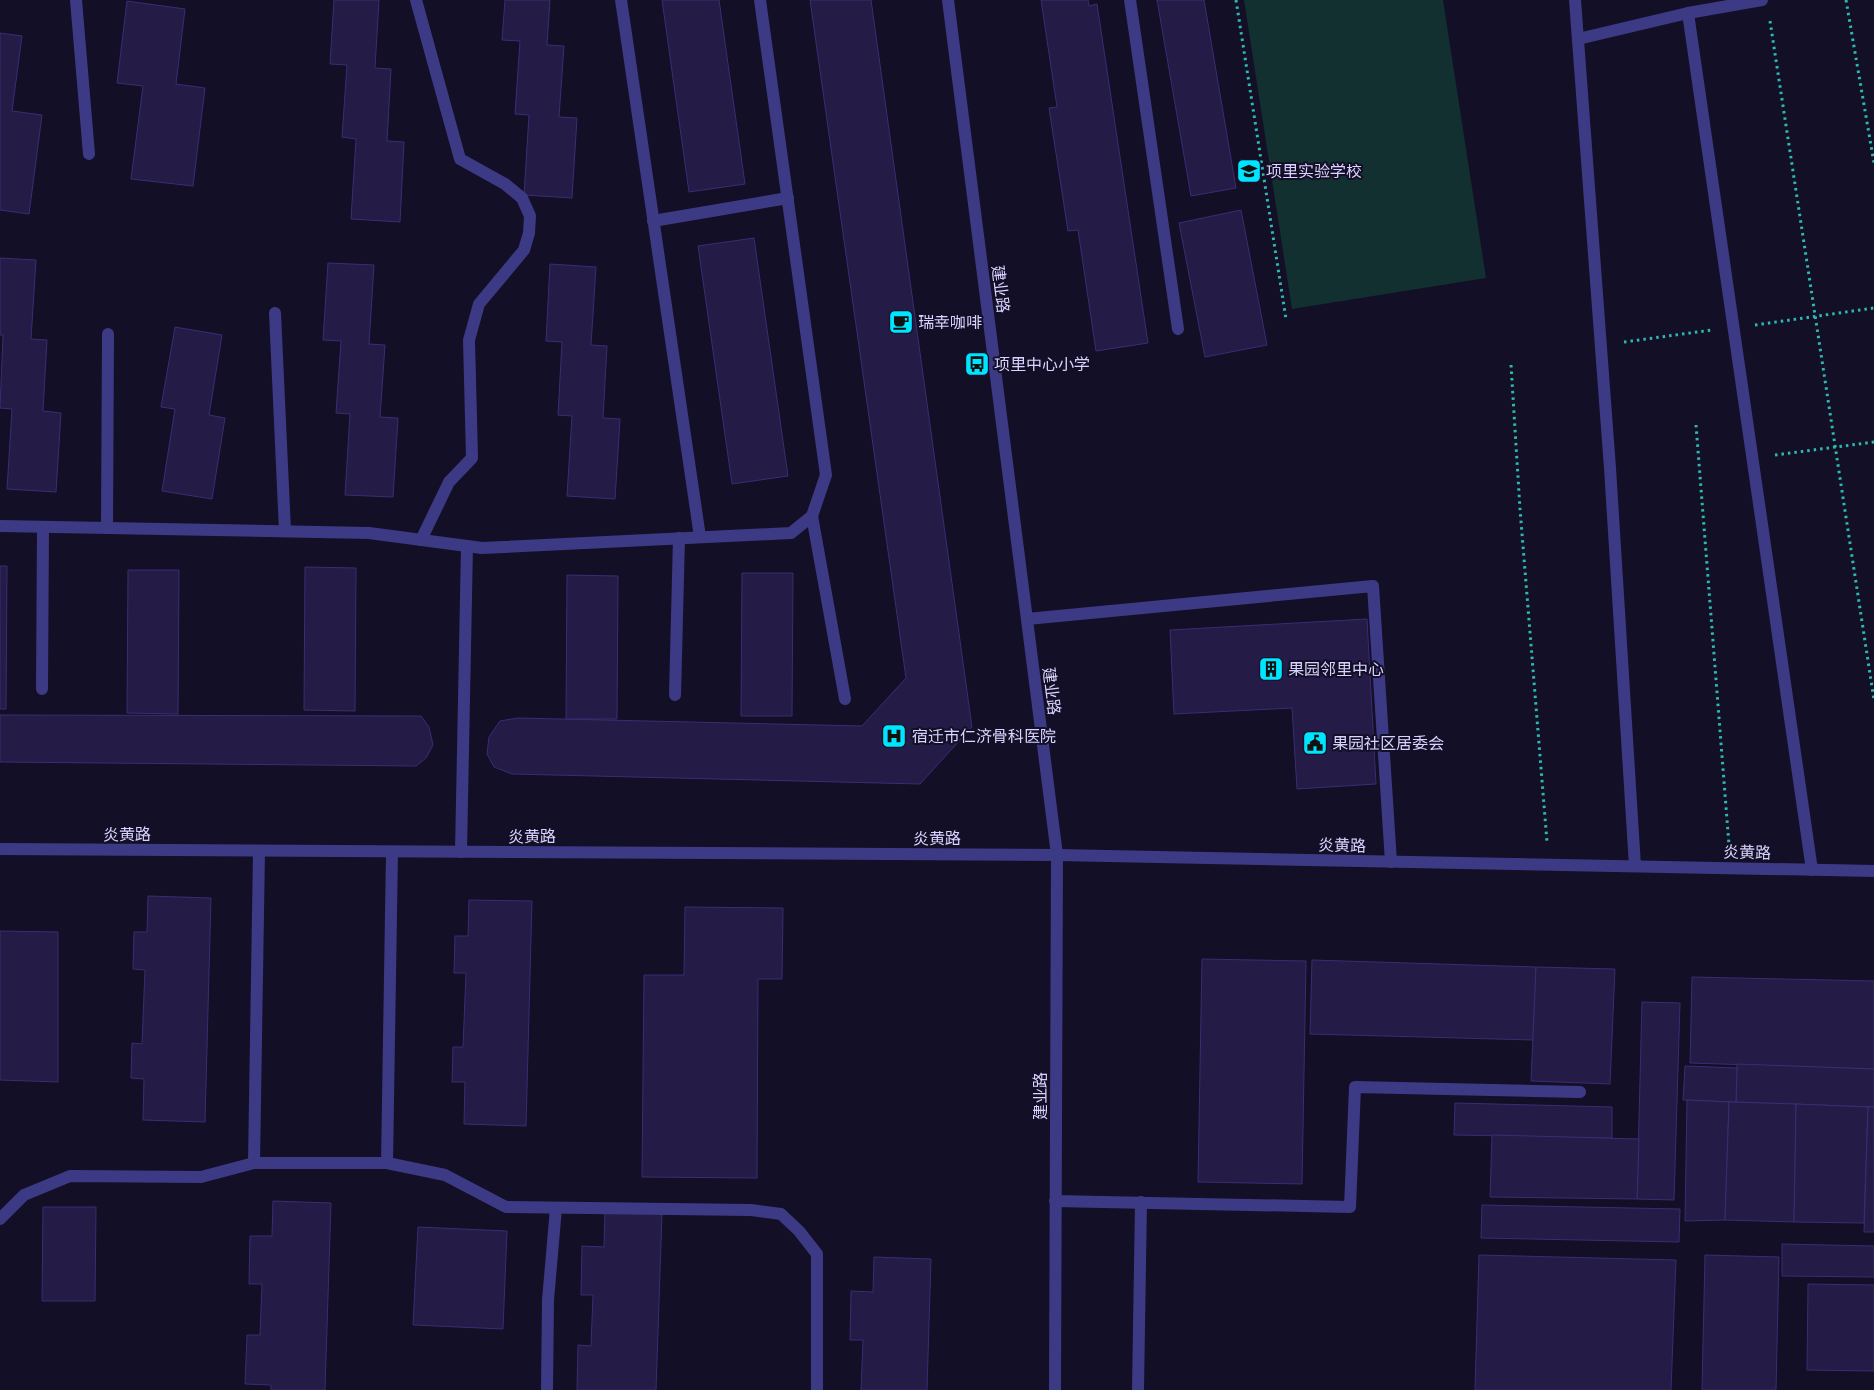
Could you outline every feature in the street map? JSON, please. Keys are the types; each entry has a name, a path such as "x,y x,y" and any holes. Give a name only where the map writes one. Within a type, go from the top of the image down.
{"street":[{"path":"76,0 89,154"},
{"path":"416,0 460,159 505,184 522,198 530,216 529,233 524,250 479,304 469,340 472,458 449,482 421,540"},
{"path":"621,0 700,537"},
{"path":"760,0 826,475 812,516 845,699"},
{"name":"建业路","path":"948,0 1057,855 1055,1390"},
{"path":"1130,0 1178,329"},
{"path":"1575,0 1610,468 1635,866"},
{"path":"1578,39 1688,13 1762,0"},
{"path":"1688,13 1812,870"},
{"path":"653,221 788,198"},
{"path":"275,313 285,531"},
{"path":"107,528 108,334"},
{"path":"0,526 369,533 482,548 791,533 812,516"},
{"path":"42,689 43,527"},
{"path":"675,695 679,538"},
{"path":"461,852 467,546"},
{"path":"1027,619 1373,586 1391,862"},
{"name":"炎黄路","path":"0,849 1057,855 1874,871"},
{"path":"254,1163 259,851"},
{"path":"388,1163 392,852"},
{"path":"1055,1201 1350,1206 1355,1087 1580,1092"},
{"path":"0,1219 24,1196 70,1176 201,1177 254,1163 388,1163 445,1175 506,1207 751,1210 782,1214 800,1231 817,1254 817,1390"},
{"path":"1138,1390 1141,1202"},
{"path":"547,1390 548,1300 556,1208"}],"path":[{"path":"1236,0 1286,319"},
{"path":"1846,0 1874,163"},
{"path":"1770,19 1874,700"},
{"path":"1511,365 1520,509 1549,865"},
{"path":"1696,425 1730,868"},
{"path":"1752,458 1874,442"}],"green space":[{"path":"1244,0 1443,0 1486,278 1292,309"}],"building":[{"path":"334,0 379,0 375,68 391,69 387,141 404,142 400,222 351,219 356,139 342,137 347,65 330,64"},
{"path":"505,0 550,0 547,45 564,46 559,117 577,118 572,198 524,195 529,115 515,114 520,41 502,40"},
{"path":"662,0 719,0 745,184 689,192"},
{"path":"810,0 871,0 972,727 920,784 512,774 494,767 487,754 489,737 500,721 518,718 862,726 906,678"},
{"path":"1041,0 1088,0 1089,6 1097,4 1148,343 1096,351 1078,230 1068,231 1049,108 1057,107"},
{"path":"1157,0 1204,0 1236,188 1191,196"},
{"path":"127,1 185,9 176,84 205,88 193,186 131,179 143,86 117,83"},
{"path":"0,33 22,36 12,111 42,115 29,214 0,210"},
{"path":"1241,210 1267,345 1205,357 1179,223"},
{"path":"754,238 788,476 732,484 698,246"},
{"path":"0,258 36,260 31,339 47,340 43,411 61,413 56,492 7,489 12,409 0,408 3,335 0,335"},
{"path":"328,263 374,265 369,344 385,345 380,417 398,418 393,497 345,495 350,414 336,413 341,341 323,340"},
{"path":"550,264 596,267 591,345 607,346 603,418 620,419 615,499 567,496 572,416 558,415 562,342 546,341"},
{"path":"175,327 222,335 209,415 225,418 212,499 162,491 175,409 161,407"},
{"path":"0,566 7,566 6,709 0,709"},
{"path":"305,567 356,568 355,711 304,710"},
{"path":"128,570 179,570 178,714 127,713"},
{"path":"742,573 793,573 792,716 741,716"},
{"path":"567,575 618,576 617,719 566,719"},
{"name":"果园邻里中心","path":"1367,619 1376,784 1297,789 1292,708 1174,714 1170,630"},
{"path":"0,715 421,716 429,727 433,745 426,758 416,766 0,762"},
{"path":"148,896 211,898 205,1122 143,1120 144,1079 131,1078 132,1043 142,1044 145,970 133,969 134,932 147,932"},
{"path":"469,900 532,901 526,1126 464,1124 465,1082 452,1082 453,1047 463,1047 466,973 454,973 455,936 468,936"},
{"path":"685,907 783,908 782,979 758,979 757,1178 642,1177 644,975 684,975"},
{"path":"0,931 58,932 58,1082 0,1080"},
{"path":"1202,959 1306,961 1302,1184 1198,1182"},
{"path":"1312,960 1536,967 1533,1040 1310,1034"},
{"path":"1536,967 1615,969 1610,1084 1531,1081"},
{"path":"1692,977 1874,981 1874,1069 1690,1063"},
{"path":"1642,1002 1680,1003 1674,1200 1637,1199"},
{"path":"1737,1064 1874,1069 1874,1107 1736,1102"},
{"path":"1685,1066 1737,1068 1736,1102 1683,1100"},
{"path":"1687,1100 1729,1102 1725,1220 1685,1221"},
{"path":"1729,1102 1796,1104 1794,1222 1725,1220"},
{"path":"1455,1103 1612,1107 1612,1138 1454,1135"},
{"path":"1796,1104 1868,1107 1864,1223 1794,1222"},
{"path":"1868,1107 1874,1107 1874,1232 1864,1232"},
{"path":"1492,1135 1639,1139 1637,1199 1490,1197"},
{"path":"273,1201 331,1203 325,1390 271,1390 271,1385 245,1384 247,1335 260,1335 262,1284 249,1284 250,1236 272,1236"},
{"path":"1482,1205 1680,1209 1679,1242 1481,1238"},
{"path":"43,1207 96,1207 95,1301 42,1301"},
{"path":"605,1212 662,1214 656,1390 577,1390 578,1345 591,1346 593,1295 581,1295 582,1246 604,1247"},
{"path":"418,1227 507,1231 503,1329 413,1325"},
{"path":"1782,1244 1874,1246 1874,1277 1782,1276"},
{"path":"1479,1255 1676,1260 1671,1390 1475,1390"},
{"path":"1705,1255 1779,1257 1776,1390 1702,1390"},
{"path":"874,1257 931,1259 927,1390 861,1390 863,1340 850,1340 851,1291 873,1292"},
{"path":"1808,1284 1874,1285 1874,1371 1807,1370"}],"place":[{"name":"项里实验学校","path":"1249,171"},
{"name":"瑞幸咖啡","path":"901,322"},
{"name":"项里中心小学","path":"977,364"},
{"name":"果园邻里中心","path":"1271,669"},
{"name":"宿迁市仁济骨科医院","path":"894,736"},
{"name":"果园社区居委会","path":"1315,743"}]}
